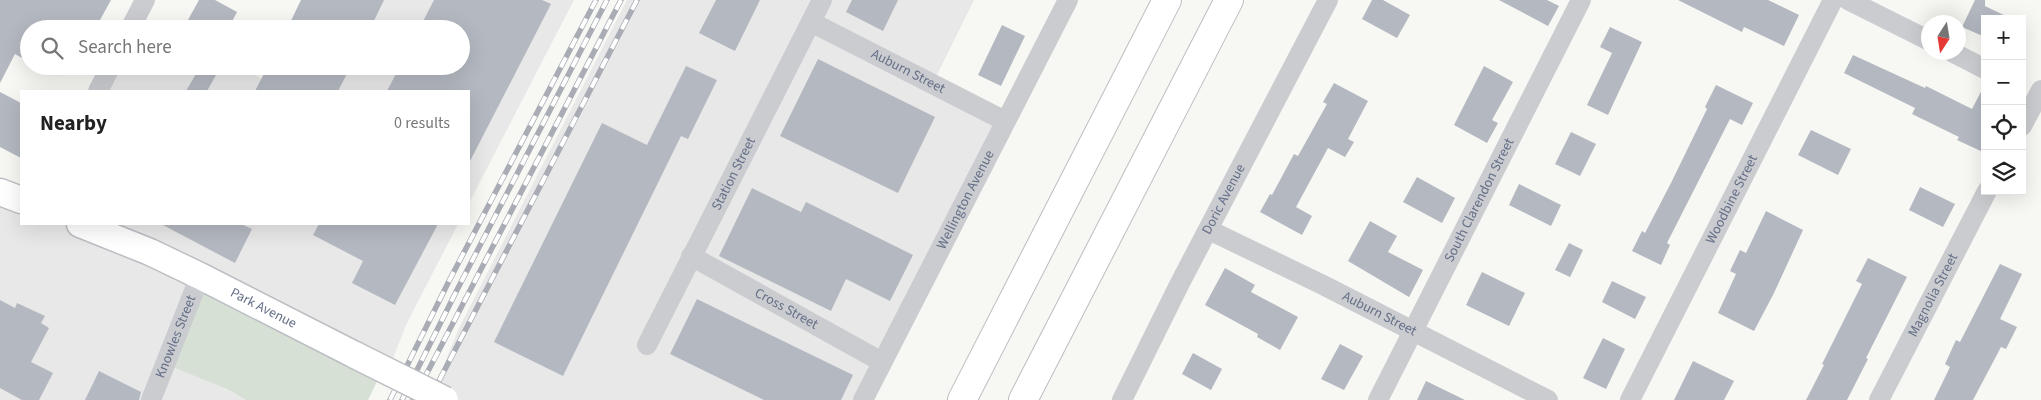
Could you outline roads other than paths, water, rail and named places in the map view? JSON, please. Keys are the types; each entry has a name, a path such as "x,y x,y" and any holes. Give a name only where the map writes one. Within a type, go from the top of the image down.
{"highway":[{"path":"962,400 1167,0"},
{"path":"1023,400 1229,0"},
{"path":"1036,400 1135,182"}],"main road":[{"path":"0,192 20,200"},
{"name":"Park Avenue","path":"82,225 150,252 200,276 445,400"}],"street":[{"path":"135,20 145,0"},
{"name":"Station Street","path":"647,346 822,0"},
{"name":"Wellington Avenue","path":"863,400 1068,0"},
{"name":"Doric Avenue","path":"1122,400 1328,0"},
{"name":"South Clarendon Street","path":"1378,400 1581,0"},
{"name":"Woodbine Street","path":"1630,400 1834,0"},
{"path":"1848,0 1921,36"},
{"name":"Auburn Street","path":"812,22 1005,121"},
{"path":"1966,59 1981,67"},
{"path":"99,90 106,75"},
{"path":"2026,117 2036,94"},
{"name":"Magnolia Street","path":"1879,400 1986,195"},
{"name":"Auburn Street","path":"1209,230 1323,285 1548,400"},
{"name":"Cross Street","path":"691,256 882,362"},
{"name":"Knowles Street","path":"151,400 200,276"}],"railway":[{"path":"390,400 449,281 596,0"},
{"path":"402,400 607,0"},
{"path":"413,400 621,0"},
{"path":"429,400 637,0"}]}
